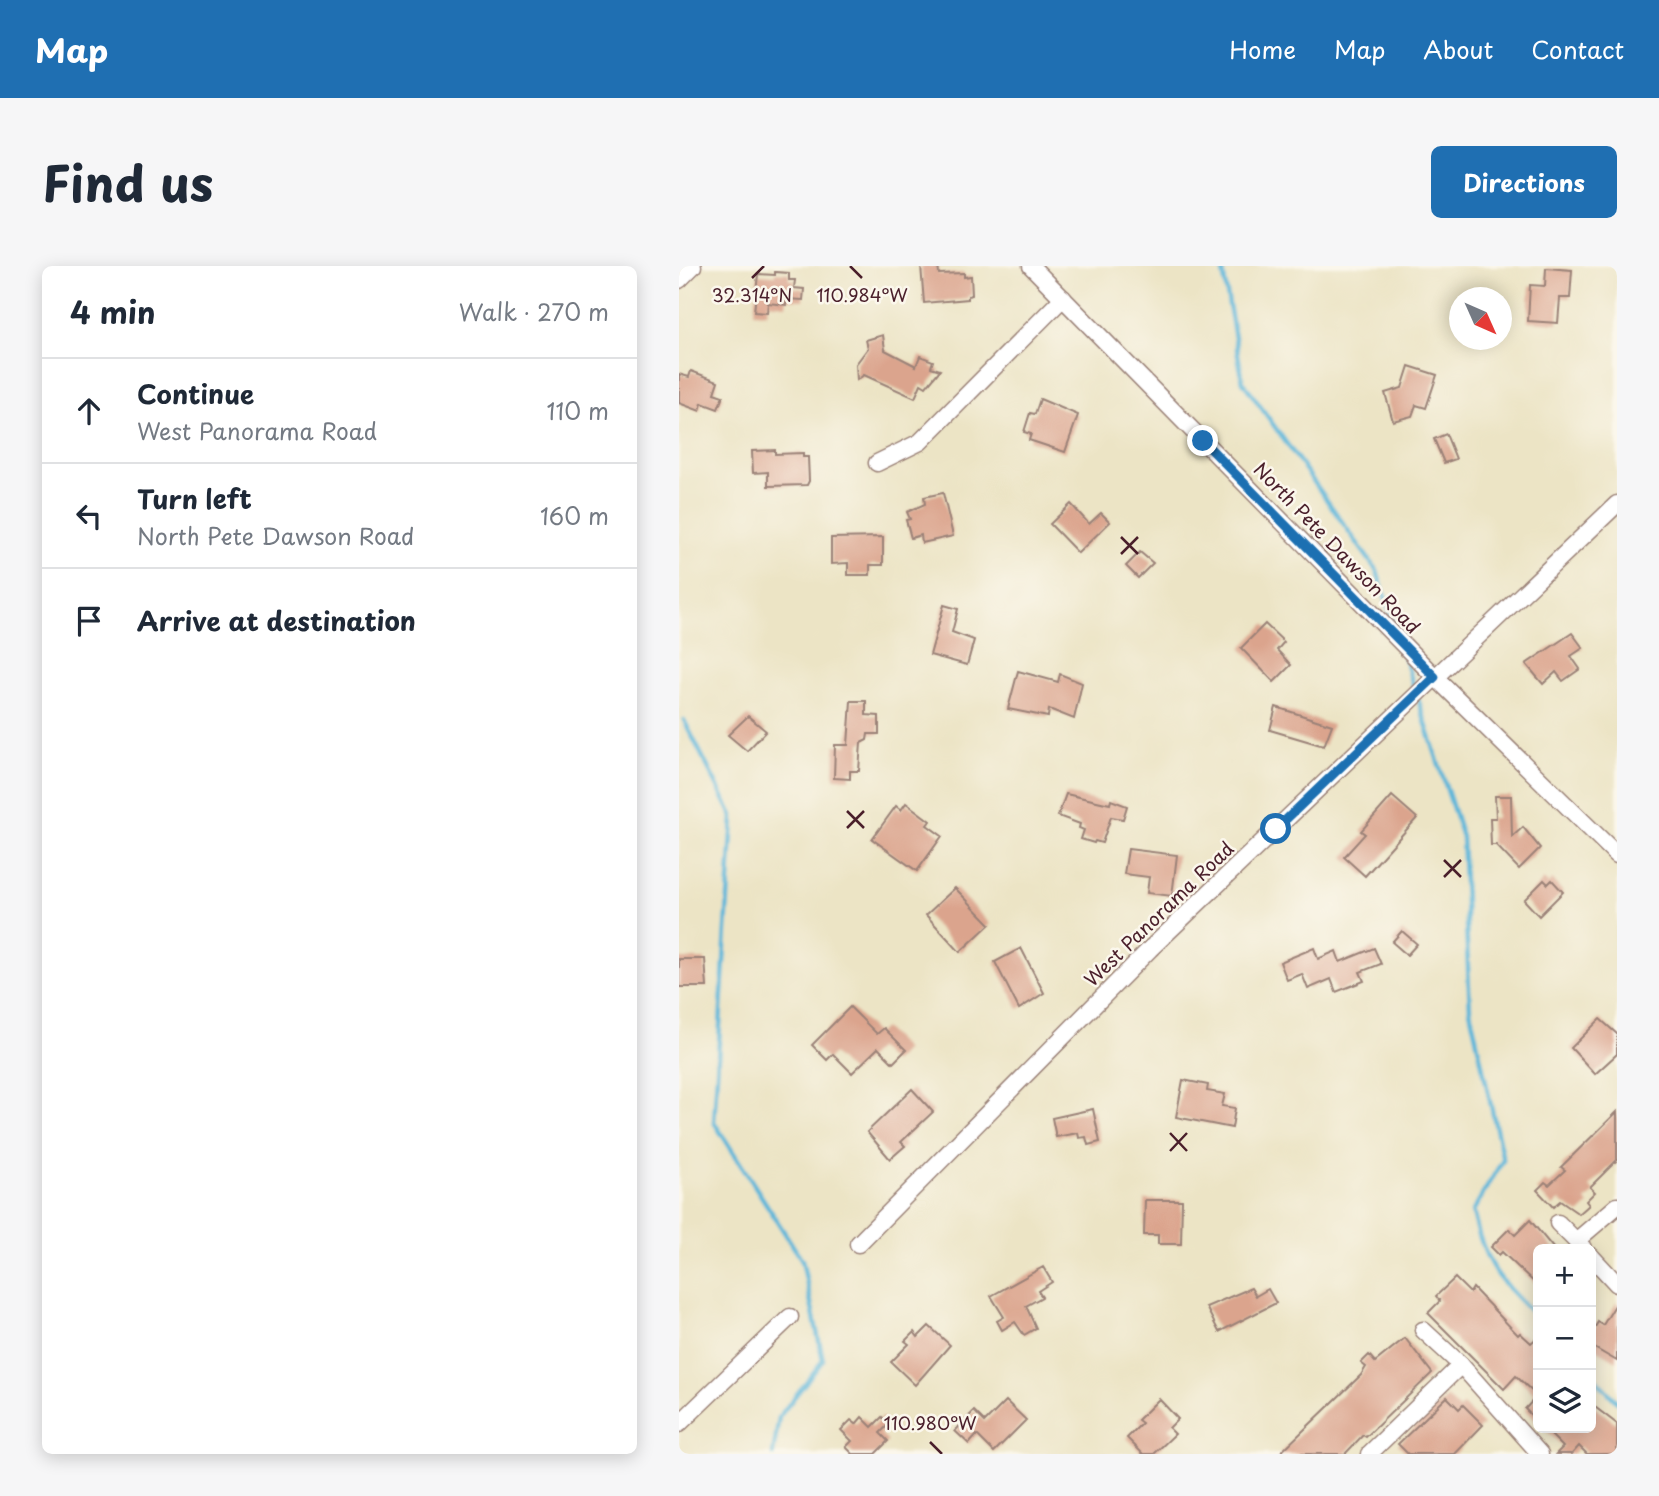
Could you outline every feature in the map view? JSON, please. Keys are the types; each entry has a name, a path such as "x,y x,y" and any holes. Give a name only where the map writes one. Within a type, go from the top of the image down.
{"street":[{"path":"679,280 693,266"},
{"name":"North Pete Dawson Road","path":"1031,266 1435,677 1617,855"},
{"path":"877,463 919,442 1063,298"},
{"name":"West Panorama Road","path":"858,1244 1150,949 1617,504"},
{"path":"1581,1244 1617,1206"},
{"path":"1558,1223 1579,1244"},
{"path":"1596,1261 1617,1284"},
{"path":"679,1424 790,1317"},
{"path":"1423,1330 1461,1365 1541,1454"},
{"path":"1369,1454 1461,1365"}],"building":[{"path":"921,266 938,266 939,274 964,273 964,277 971,276 972,295 968,296 968,299 924,303"},
{"path":"1546,268 1572,270 1570,298 1560,298 1558,323 1528,321 1530,285 1545,286"},
{"path":"775,272 789,273 789,280 795,280 794,288 804,289 803,300 787,299 786,305 768,303 767,313 754,312 758,274 775,275"},
{"path":"883,335 885,350 916,366 920,356 933,361 931,367 940,370 926,387 921,384 915,398 864,375 857,380 856,364 868,348 866,340"},
{"path":"1409,366 1437,375 1426,408 1416,405 1412,416 1393,421 1385,393 1402,388"},
{"path":"691,371 718,381 714,393 723,396 718,409 702,403 700,411 679,403 679,374 689,377"},
{"path":"1040,399 1078,415 1065,452 1029,440 1031,434 1024,432 1030,413 1035,414"},
{"path":"1446,434 1456,459 1444,463 1434,439"},
{"path":"775,450 775,454 803,453 803,457 808,457 807,485 768,486 768,472 753,473 752,451"},
{"path":"943,493 953,536 922,543 921,535 911,538 906,520 910,519 907,512 925,504 924,497"},
{"path":"1071,504 1089,524 1101,513 1110,522 1078,553 1050,524"},
{"path":"883,537 883,565 870,565 870,575 848,575 848,563 831,564 831,538"},
{"path":"1140,552 1153,563 1138,578 1126,566"},
{"path":"944,605 958,609 952,632 974,640 967,665 930,655"},
{"path":"1265,624 1284,642 1277,650 1291,665 1274,682 1241,648"},
{"path":"1572,633 1583,648 1571,656 1580,669 1563,681 1556,672 1543,684 1526,664"},
{"path":"1018,671 1058,682 1060,674 1082,683 1074,719 1049,709 1048,717 1008,709"},
{"path":"851,701 866,701 866,715 879,716 879,734 868,734 867,740 861,743 859,771 850,771 850,779 834,778 835,745 848,745"},
{"path":"1276,707 1332,725 1324,746 1270,730"},
{"path":"748,716 766,731 747,751 728,735"},
{"path":"1066,794 1110,804 1111,800 1127,806 1123,819 1111,817 1102,843 1081,839 1084,830 1079,828 1080,824 1058,816"},
{"path":"1392,796 1417,818 1365,876 1344,857 1365,834 1361,831"},
{"path":"1495,796 1511,796 1512,837 1523,827 1540,848 1519,869 1496,845 1491,845 1490,818 1496,818"},
{"path":"906,803 930,821 927,825 942,836 917,871 872,839 896,806 901,810"},
{"path":"1128,849 1177,855 1172,896 1147,893 1149,877 1124,874"},
{"path":"1544,880 1548,884 1552,880 1563,892 1539,916 1524,900"},
{"path":"955,888 990,924 960,952 926,915"},
{"path":"1402,931 1417,944 1407,955 1392,942"},
{"path":"1021,948 1044,993 1019,1009 995,962"},
{"path":"1314,948 1318,959 1336,951 1340,962 1374,948 1381,964 1360,972 1364,981 1336,992 1331,979 1308,989 1302,974 1287,980 1280,962"},
{"path":"679,959 705,959 707,987 679,987"},
{"path":"850,1007 877,1034 884,1028 906,1050 893,1063 878,1048 852,1073 833,1054 827,1060 812,1045"},
{"path":"1600,1019 1617,1034 1617,1054 1595,1074 1571,1048"},
{"path":"1183,1080 1208,1085 1207,1091 1225,1094 1222,1106 1235,1108 1232,1128 1176,1117"},
{"path":"912,1089 933,1112 901,1142 905,1146 890,1159 867,1132"},
{"path":"1093,1109 1100,1142 1088,1145 1086,1137 1079,1138 1078,1133 1056,1137 1052,1118"},
{"path":"1617,1112 1617,1160 1590,1187 1595,1192 1586,1201 1589,1205 1579,1214 1560,1201 1553,1207 1537,1190 1545,1182 1549,1185 1565,1170 1561,1167"},
{"path":"1145,1200 1182,1200 1181,1244 1158,1244 1158,1235 1144,1235"},
{"path":"1530,1220 1550,1244 1533,1244 1533,1281 1502,1252 1499,1255 1491,1247 1509,1229 1515,1235"},
{"path":"1043,1267 1052,1282 1038,1291 1042,1297 1026,1306 1036,1328 1024,1335 1015,1322 1002,1330 997,1321 1004,1317 991,1296"},
{"path":"1455,1278 1470,1293 1473,1288 1518,1335 1520,1333 1531,1343 1533,1341 1533,1392 1516,1376 1504,1389 1428,1313 1440,1301 1436,1296"},
{"path":"1251,1288 1256,1296 1268,1289 1276,1303 1219,1332 1206,1307"},
{"path":"1617,1302 1617,1361 1596,1349 1596,1325 1598,1322 1603,1325"},
{"path":"929,1326 950,1345 915,1385 891,1362 909,1344 905,1341 914,1332 918,1337"},
{"path":"1405,1338 1432,1373 1366,1437 1363,1435 1345,1454 1279,1454 1361,1375 1366,1367 1361,1363 1369,1355 1375,1362"},
{"path":"1447,1397 1459,1409 1463,1405 1483,1425 1455,1454 1408,1454 1398,1444"},
{"path":"1159,1399 1178,1419 1169,1428 1175,1434 1154,1454 1143,1454 1127,1438 1142,1423 1138,1420"},
{"path":"1533,1400 1533,1417 1525,1409"},
{"path":"1006,1401 1026,1420 994,1452 977,1435 969,1444 955,1431 974,1411 985,1422"},
{"path":"1596,1408 1617,1424 1617,1454 1587,1454 1579,1446 1572,1454 1556,1454 1563,1447 1549,1433 1596,1433"},
{"path":"862,1417 872,1427 882,1417 889,1424 880,1433 888,1441 875,1454 853,1454 846,1447 852,1441 841,1430 851,1420 856,1424"}],"waterway":[{"path":"1222,266 1243,382 1377,571 1395,627"},
{"path":"1403,652 1415,691"},
{"path":"1418,699 1462,837 1470,1010 1503,1160 1473,1211 1483,1246 1495,1271 1533,1314"},
{"path":"684,720 733,817 714,1122 802,1260 823,1360 779,1417 773,1454"},
{"path":"1596,1379 1617,1402"}],"route":[{"path":"1203,441 1435,677 1276,829"}]}
